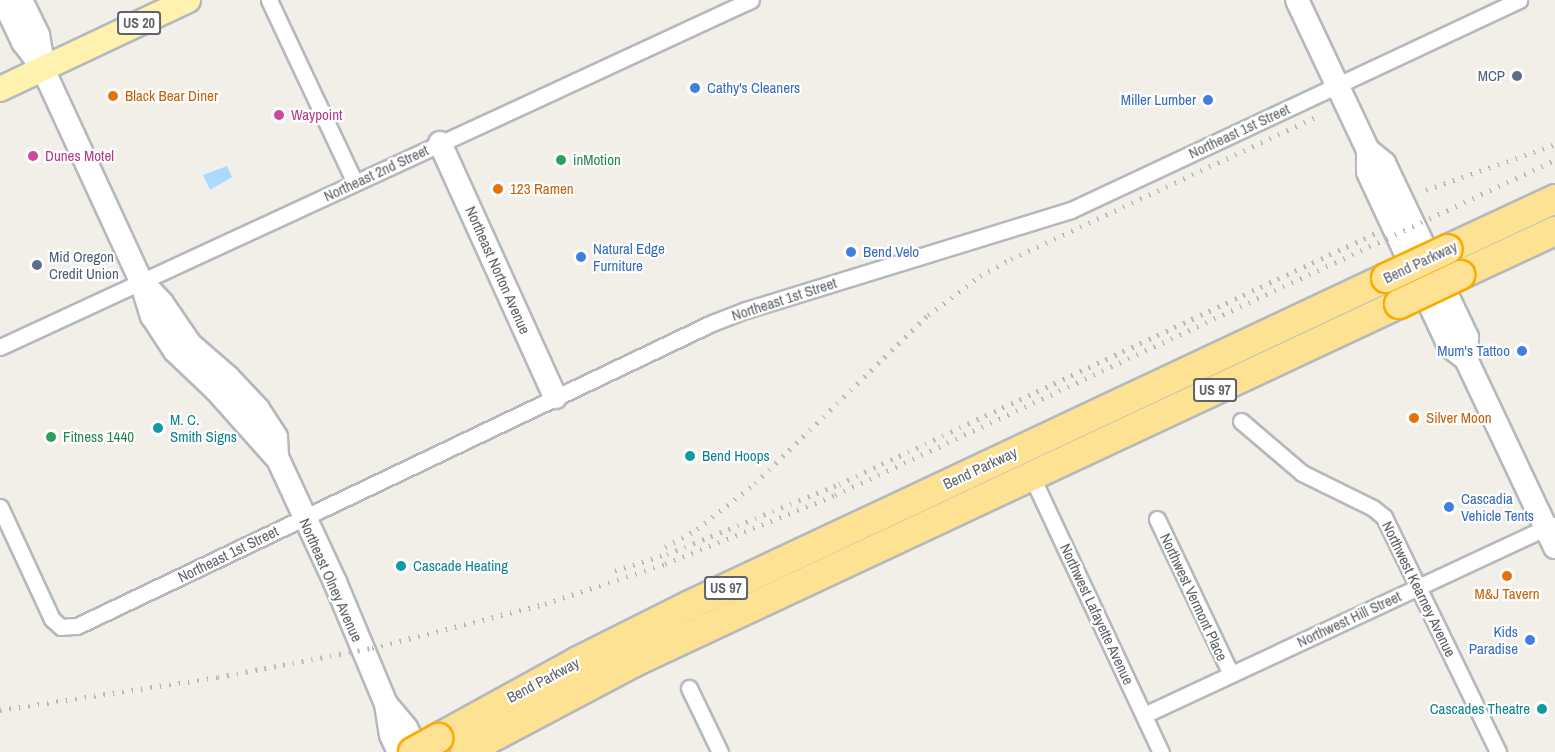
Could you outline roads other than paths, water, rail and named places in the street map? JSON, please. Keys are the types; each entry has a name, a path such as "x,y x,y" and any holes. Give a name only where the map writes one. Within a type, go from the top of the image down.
{"highway":[{"name":"Bend Parkway","path":"413,752 578,661 690,605 1386,278 1426,249 1555,199"},
{"name":"Bend Parkway","path":"465,752 641,658 1555,231"}],"main road":[{"name":"Northeast Olney Avenue","path":"3,0 23,42 43,69 141,281 162,303 190,344 228,377 258,409 276,437 277,457 303,518 335,582 386,704 391,735 399,752"},
{"name":"Northeast Olney Avenue","path":"21,0 38,35 43,69"},
{"name":"US 20","path":"0,89 188,0"},
{"path":"1297,0 1368,150 1384,163 1426,249 1467,337 1467,359 1552,533"},
{"name":"Northeast Norton Avenue","path":"440,143 555,397"},
{"name":"Northeast Olney Avenue","path":"386,704 406,728 428,745"}],"street":[{"path":"269,0 355,183"},
{"name":"Northeast 2nd Street","path":"0,347 751,0"},
{"name":"Northeast 1st Street","path":"0,507 51,619 61,627 77,626 712,323 746,310 1071,210 1519,0"},
{"name":"Northwest Kearney Avenue","path":"1241,421 1302,473 1373,508 1384,516 1498,752"},
{"name":"Northwest Lafayette Avenue","path":"1031,475 1161,752"},
{"name":"Northwest Vermont Place","path":"1157,519 1231,674"},
{"name":"Northwest Hill Street","path":"1144,715 1418,586 1552,533"},
{"path":"689,688 720,752"}],"water":[{"path":"227,166 232,177 210,190 203,175"}],"railway":[{"path":"665,547 697,529 755,483 928,315 980,276 1011,259 1318,116"},
{"path":"1426,190 1555,144"},
{"path":"0,710 218,677 372,648 545,604 665,564 835,495 1555,160"},
{"path":"615,571 667,554 839,484 1380,231"}],"place":[{"name":"MCP","path":"1517,76"},
{"name":"Cathy's Cleaners","path":"695,88"},
{"name":"Black Bear Diner","path":"113,96"},
{"name":"Miller Lumber","path":"1208,100"},
{"name":"Waypoint","path":"279,115"},
{"name":"Dunes Motel","path":"33,156"},
{"name":"inMotion","path":"561,160"},
{"name":"123 Ramen","path":"498,189"},
{"name":"Bend Velo","path":"851,252"},
{"name":"Natural Edge Furniture","path":"581,257"},
{"name":"Mid Oregon Credit Union","path":"37,265"},
{"name":"Mum's Tattoo","path":"1522,351"},
{"name":"Silver Moon","path":"1414,418"},
{"name":"M. C. Smith Signs","path":"158,428"},
{"name":"Fitness 1440","path":"51,437"},
{"name":"Bend Hoops","path":"690,456"},
{"name":"Cascadia Vehicle Tents","path":"1449,507"},
{"name":"Cascade Heating","path":"401,566"},
{"name":"M&J Tavern","path":"1507,576"},
{"name":"Kids Paradise","path":"1530,640"},
{"name":"Cascades Theatre","path":"1542,709"}]}
